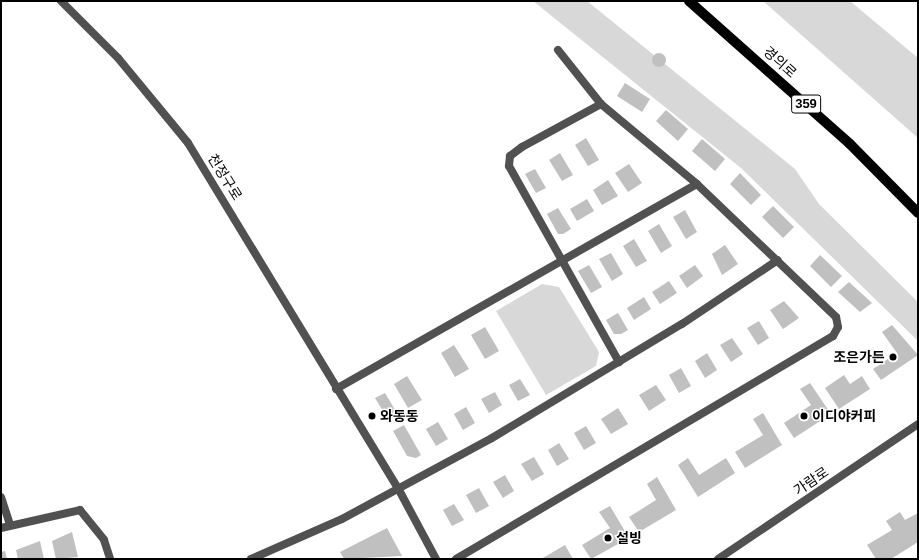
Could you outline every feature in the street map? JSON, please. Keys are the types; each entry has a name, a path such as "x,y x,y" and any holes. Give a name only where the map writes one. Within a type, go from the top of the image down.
{"main road":[{"name":"경의로","path":"689,1 850,144 918,213"}],"street":[{"name":"천정구로","path":"61,1 133,75 188,143 336,389 399,490 436,559"},
{"path":"456,559 833,336 838,327 836,317 778,260 697,184 601,104 558,50"},
{"path":"601,104 510,156 509,166 561,262 619,362"},
{"path":"336,389 697,184"},
{"path":"251,559 399,490 619,362 778,260"},
{"name":"가람로","path":"718,559 918,424"},
{"path":"1,497 10,525"},
{"path":"1,528 80,510 104,540 110,559"}],"shaded area":[{"path":"533,1 587,1 795,169 819,204 918,302 918,341 741,168"},
{"path":"763,1 850,1 918,58 918,138"},
{"path":"542,284 559,287 599,352 596,366 546,395 496,311"}],"building":[{"path":"659,53 664,55 666,60 664,65 659,67 654,65 652,60 654,55"},
{"path":"625,83 650,99 642,112 617,96"},
{"path":"666,110 688,129 678,141 656,121"},
{"path":"586,138 599,160 588,166 575,145"},
{"path":"702,139 725,159 715,171 692,151"},
{"path":"560,153 573,175 562,181 549,160"},
{"path":"629,164 642,183 628,192 615,173"},
{"path":"535,169 546,188 536,193 525,174"},
{"path":"740,173 761,195 751,205 730,184"},
{"path":"608,180 618,196 602,205 593,190"},
{"path":"587,199 594,211 577,221 570,209"},
{"path":"773,206 794,227 783,238 762,217"},
{"path":"558,208 571,229 563,234 558,234 547,214"},
{"path":"685,210 697,232 686,239 673,217"},
{"path":"659,224 672,246 661,253 648,231"},
{"path":"634,239 647,261 636,267 623,246"},
{"path":"725,245 738,264 722,275 712,254"},
{"path":"611,253 623,274 612,281 599,259"},
{"path":"820,255 842,276 831,287 810,266"},
{"path":"589,265 602,287 591,293 578,271"},
{"path":"695,265 703,276 687,288 679,276"},
{"path":"669,281 677,293 660,304 652,292"},
{"path":"849,282 872,303 860,312 838,292"},
{"path":"644,297 651,309 634,320 627,308"},
{"path":"784,301 799,318 783,329 770,310"},
{"path":"618,313 628,330 621,334 614,334 606,320"},
{"path":"759,321 769,338 758,345 747,328"},
{"path":"892,325 918,355 881,380 873,369 897,353 882,332"},
{"path":"485,327 499,351 485,359 471,335"},
{"path":"732,338 743,354 731,362 720,345"},
{"path":"454,345 469,369 455,377 441,353"},
{"path":"707,353 717,370 705,378 695,361"},
{"path":"681,368 691,386 679,393 669,375"},
{"path":"844,375 850,384 862,376 870,389 839,409 825,388"},
{"path":"407,376 422,400 408,408 394,384"},
{"path":"520,379 530,395 518,401 509,385"},
{"path":"810,383 831,414 794,438 784,423 811,405 800,389"},
{"path":"656,385 666,400 649,411 639,395"},
{"path":"495,392 502,405 489,413 481,399"},
{"path":"385,393 397,413 388,419 375,398"},
{"path":"466,407 475,423 463,430 454,414"},
{"path":"618,408 628,424 611,434 601,419"},
{"path":"763,413 782,445 745,468 735,452 763,435 753,419"},
{"path":"438,422 448,439 436,446 426,429"},
{"path":"404,425 421,455 416,458 407,456 393,431"},
{"path":"586,426 596,443 584,450 574,433"},
{"path":"559,443 569,459 557,466 548,450"},
{"path":"534,457 544,474 532,481 521,464"},
{"path":"688,458 699,475 726,458 735,473 698,497 678,465"},
{"path":"505,475 514,491 503,498 493,482"},
{"path":"657,477 676,510 639,532 629,517 656,500 647,484"},
{"path":"479,488 489,506 476,513 466,495"},
{"path":"454,504 464,520 452,526 443,510"},
{"path":"610,506 629,538 591,559 582,545 610,528 599,512"},
{"path":"900,512 905,520 918,513 918,542 891,559 876,559 867,545 892,530 886,521"},
{"path":"387,528 402,556 344,559 340,552"},
{"path":"72,532 78,557 56,559 52,541"},
{"path":"40,541 44,559 18,559 16,550"},
{"path":"565,545 573,559 541,559"},
{"path":"5,551 7,559 1,559 1,552"}],"place":[{"name":"조은가든","path":"893,357"},
{"name":"와동동","path":"372,416"},
{"name":"이디야커피","path":"804,416"},
{"name":"설빙","path":"608,538"}]}
